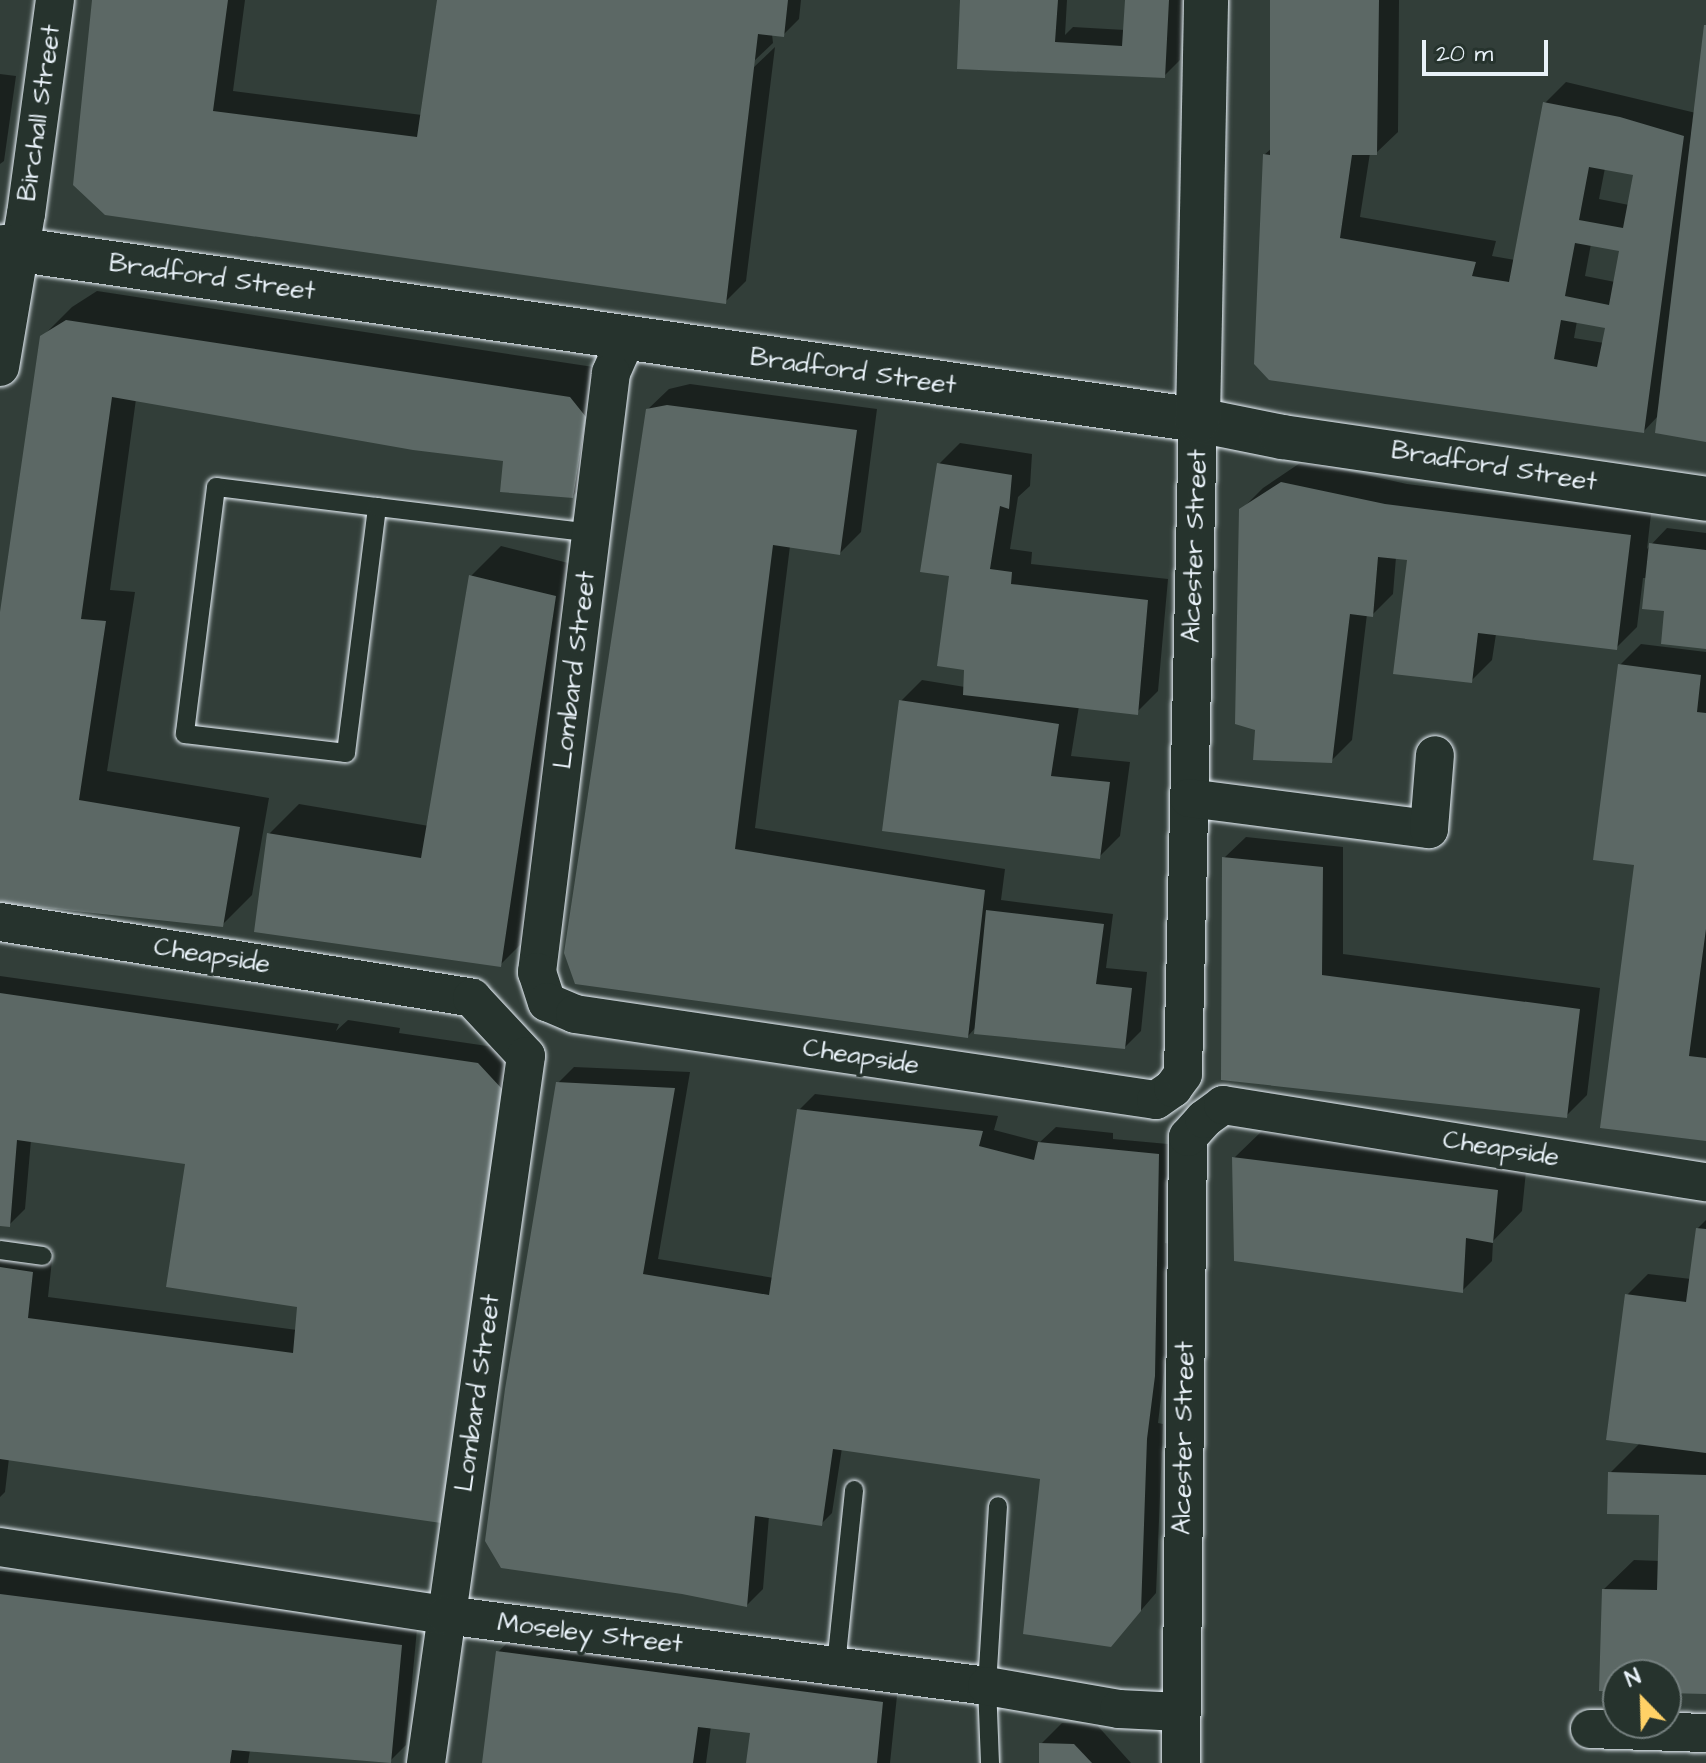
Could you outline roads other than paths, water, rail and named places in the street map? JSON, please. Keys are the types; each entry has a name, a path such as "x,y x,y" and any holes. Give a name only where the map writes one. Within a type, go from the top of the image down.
{"street":[{"name":"Birchall Street","path":"0,367 10,248 55,0"},
{"name":"Alcester Street","path":"1173,1088 1183,1074 1206,0"},
{"name":"Bradford Street","path":"10,248 1198,420 1282,437 1706,499"},
{"name":"Lombard Street","path":"547,1002 537,972 611,373 626,339"},
{"path":"1189,798 1429,829 1435,755"},
{"name":"Cheapside","path":"0,922 472,998 504,1032"},
{"name":"Cheapside","path":"547,1002 575,1014 1113,1095 1156,1100 1173,1088"},
{"name":"Lombard Street","path":"426,1763 526,1056 504,1032"},
{"name":"Cheapside","path":"1204,1119 1223,1105 1706,1182"},
{"name":"Alcester Street","path":"1181,1763 1188,1137 1204,1119"},
{"name":"Moseley Street","path":"0,1547 446,1615 987,1686 1119,1709 1181,1712"},
{"path":"1590,1729 1706,1733"}],"lane":[{"path":"377,507 346,753 185,734 216,487 592,533"},
{"path":"0,1250 43,1256"},
{"path":"836,1665 854,1490"},
{"path":"990,1763 987,1686 998,1506"}]}
